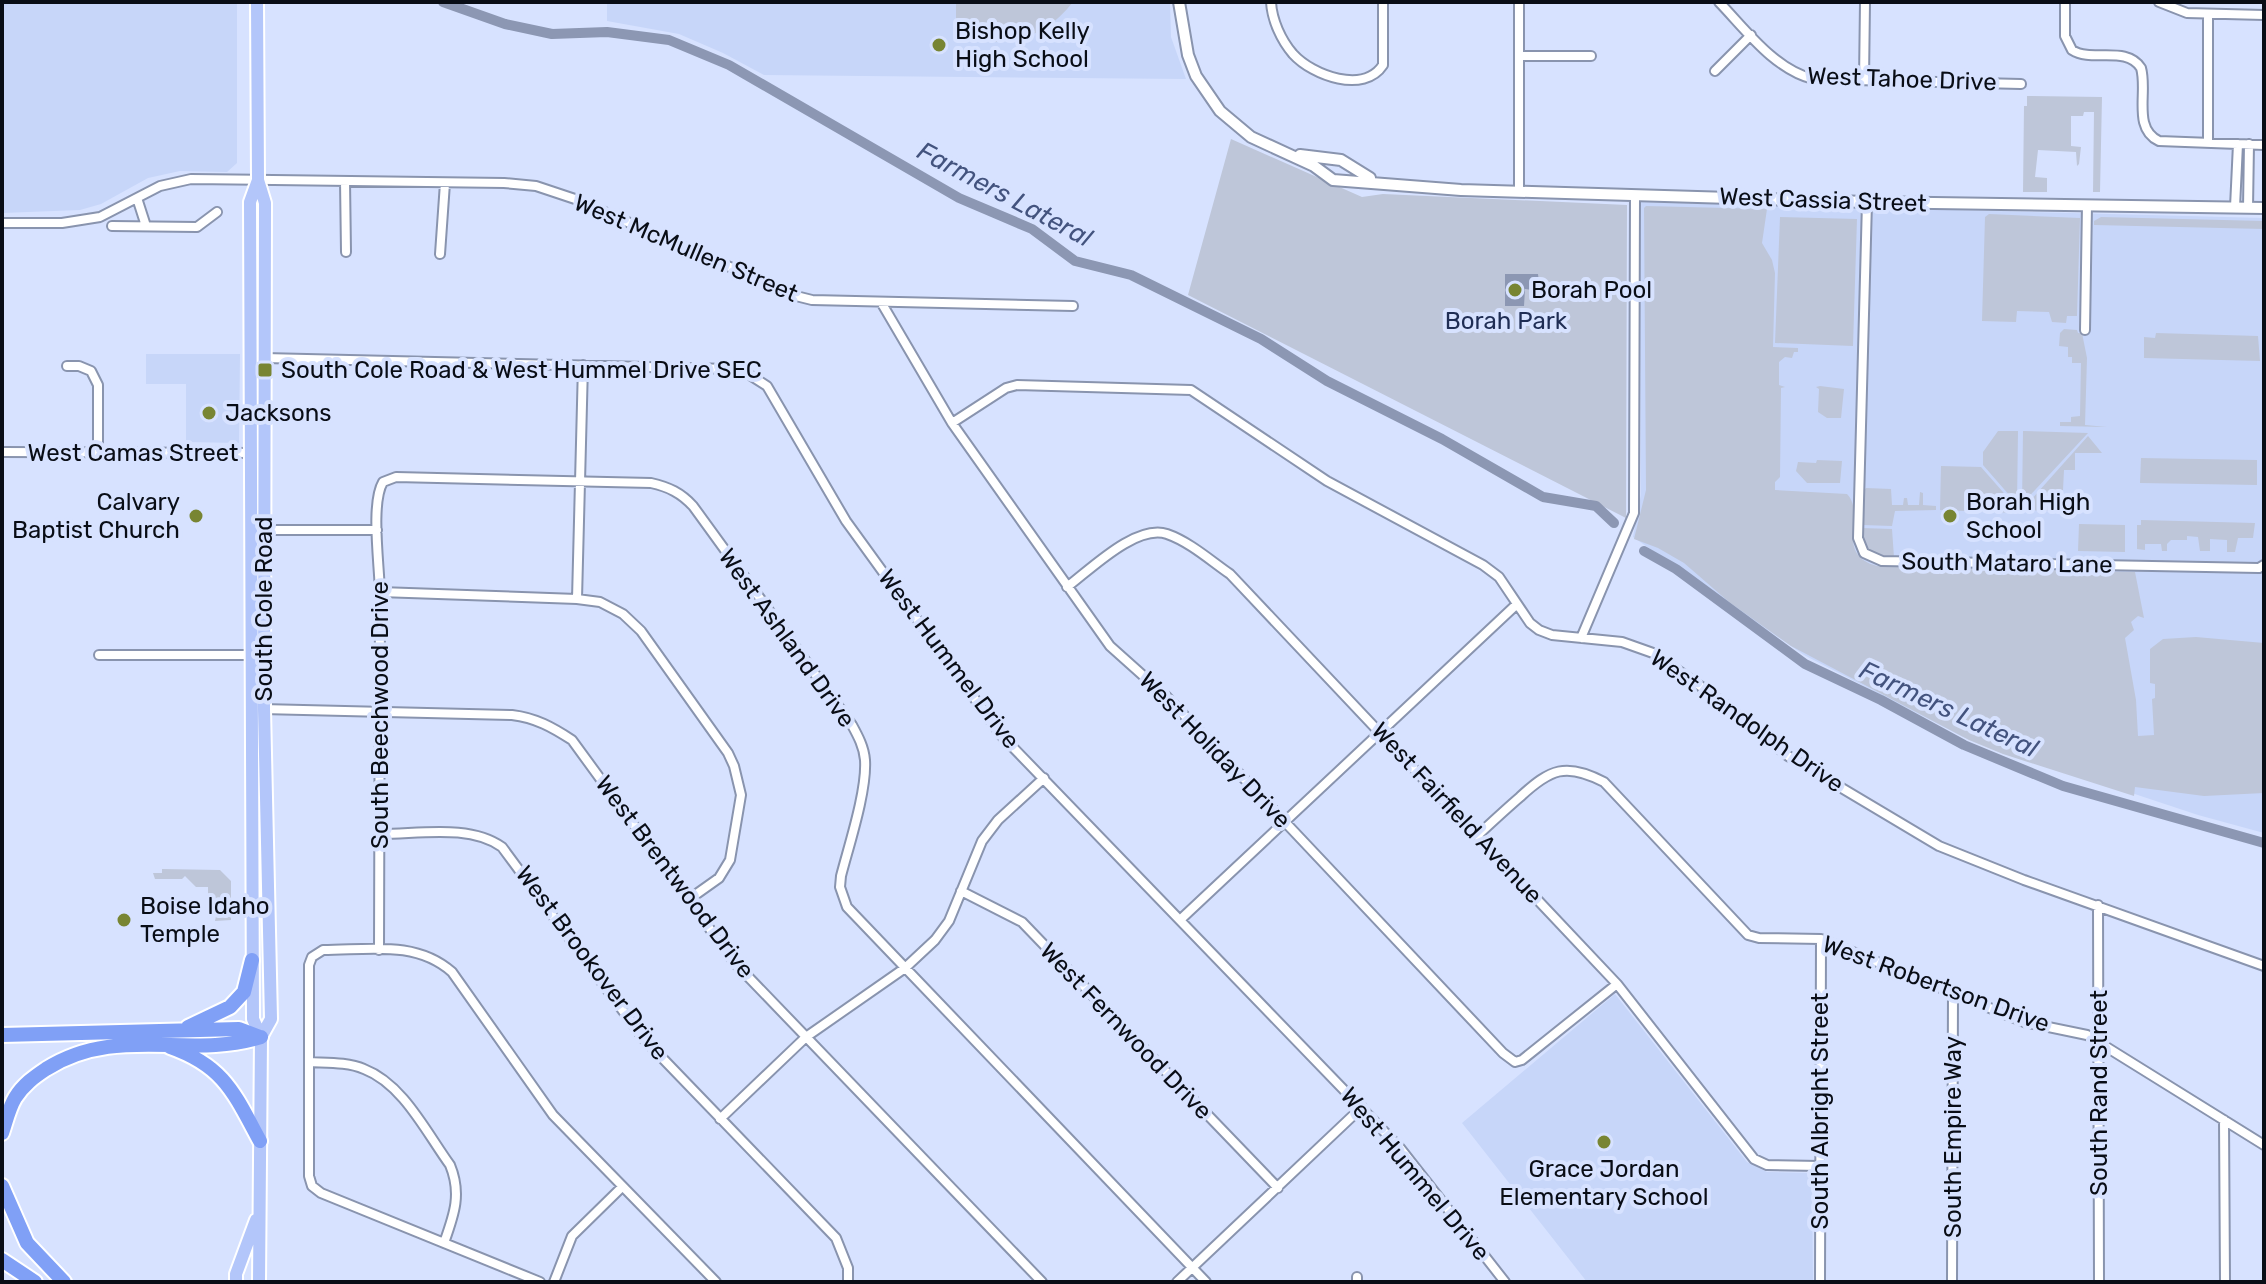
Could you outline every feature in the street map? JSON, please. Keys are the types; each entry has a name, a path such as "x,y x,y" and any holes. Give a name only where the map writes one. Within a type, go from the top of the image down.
{"highway":[{"path":"180,1031 230,1007 244,992 252,960"},
{"path":"2,1033 239,1029 261,1037"},
{"path":"2,1133 15,1099 30,1079 64,1058 92,1048 239,1044 261,1037"},
{"path":"162,1045 197,1057 220,1075 240,1103 260,1141"},
{"path":"2,1186 27,1243 64,1282"},
{"path":"2,1260 35,1282"}],"main road":[{"name":"South Cole Road","path":"257,2 258,180 265,203 264,709 271,1019 261,1037"},
{"name":"South Cole Road","path":"258,180 250,202 250,709 253,1019 261,1037 259,1282"},
{"path":"250,558 256,565 258,584 264,588"},
{"path":"236,1282 236,1274 258,1213"}],"street":[{"path":"1271,2 1272,14 1294,55 1331,77 1355,80 1370,78 1383,65 1383,2"},
{"path":"1519,2 1519,191"},
{"name":"West Tahoe Drive","path":"1719,2 1783,67 1797,75 1813,79 2021,84"},
{"path":"1864,80 1865,2"},
{"path":"2065,2 2065,36 2072,50 2086,56 2123,56 2137,61 2141,68 2143,123 2149,134 2159,141 2264,145"},
{"path":"2159,2 2187,13 2264,15"},
{"name":"West Cassia Street","path":"1181,4 1183,33 1196,76 1235,126 1251,137 1314,166 1333,180 1414,189 1867,202 2264,208"},
{"path":"2208,14 2208,143"},
{"path":"1715,71 1751,35"},
{"path":"1519,56 1591,56"},
{"path":"2235,207 2238,144"},
{"path":"2248,208 2249,144"},
{"path":"1279,150 1341,160 1383,184"},
{"name":"West McMullen Street","path":"2,223 62,223 100,217 160,186 191,179 504,183 536,186 610,213 796,296 812,300 1073,306"},
{"path":"345,181 346,252"},
{"path":"440,254 445,183"},
{"path":"1581,638 1634,513 1635,195"},
{"path":"137,198 146,226"},
{"name":"South Mataro Lane","path":"1867,202 1858,538 1864,553 1882,561 2259,568 2264,565"},
{"path":"2085,330 2087,205"},
{"path":"112,226 197,227 217,212"},
{"name":"West Holiday Drive","path":"881,302 952,423 1110,646 1167,697 1510,1059 1515,1062 1529,1055 1617,984"},
{"name":"West Hummel Drive","path":"264,358 730,369 758,378 774,397 855,533 1001,735 1400,1148 1505,1282"},
{"path":"577,599 583,365"},
{"path":"67,366 79,366 91,371 98,385 98,453"},
{"name":"West Randolph Drive","path":"952,423 1006,388 1017,385 1191,390 1327,481 1483,565 1499,577 1530,623 1539,630 1552,635 1622,642 1653,653 1713,695 1788,756 1939,846 2024,880 2264,966"},
{"name":"West Camas Street","path":"2,452 264,453"},
{"name":"West Ashland Drive","path":"383,482 396,477 651,483 664,486 685,498 852,725 865,760 863,783 841,876 842,897 847,907 1206,1282"},
{"name":"South Beechwood Drive","path":"379,950 380,592 377,530 378,495 383,482"},
{"path":"264,530 377,530"},
{"name":"West Fairfield Avenue","path":"1067,587 1135,537 1155,532 1167,534 1241,583 1617,984 1754,1159 1767,1165 1819,1166"},
{"path":"380,592 600,602 623,614 641,631 734,766 741,795 730,860 719,878 688,900"},
{"path":"1181,919 1517,604"},
{"path":"99,655 250,655"},
{"name":"West Brentwood Drive","path":"250,709 512,715 549,724 572,740 734,962 1041,1282"},
{"name":"West Robertson Drive","path":"1478,835 1541,777 1554,771 1587,773 1604,782 1748,935 1821,939 2024,1022 2087,1035 2264,1145"},
{"path":"720,1119 806,1037 905,968 943,931 982,841 998,820 1044,778"},
{"name":"West Brookover Drive","path":"381,834 467,834 492,840 502,847 643,1038 836,1238 848,1268 848,1282"},
{"name":"West Fernwood Drive","path":"961,891 1022,922 1278,1188"},
{"name":"South Rand Street","path":"2098,905 2099,1282"},
{"name":"South Albright Street","path":"1820,1282 1821,939"},
{"path":"540,1282 321,1193 312,1186 309,1176 309,965 312,957 323,950 410,950 427,955 452,972 553,1115 716,1282"},
{"name":"South Empire Way","path":"1952,1282 1953,993"},
{"path":"309,1062 362,1068 383,1078 398,1093 450,1165 455,1177 456,1211 444,1243"},
{"path":"1177,1282 1362,1107"},
{"path":"2224,1120 2225,1282"},
{"path":"554,1282 572,1236 622,1187"}],"shaded area":[{"path":"2,2 237,2 237,163 227,172 180,171 148,178 101,204 80,210 2,213"},
{"name":"Bishop Kelly High School","path":"607,2 1170,2 1171,37 1186,79 764,75 679,34 607,21"},
{"name":"Borah High School","path":"1640,202 2264,218 2264,833 2198,815 1963,737 1804,655 1633,537 1641,495"},
{"name":"Borah Pool","path":"1505,274 1538,274 1540,291 1525,289 1524,306 1505,306"},
{"path":"146,354 240,354 239,443 186,442 186,384 146,384"},
{"name":"Grace Jordan Elementary School","path":"1615,994 1747,1162 1767,1172 1812,1173 1813,1282 1587,1282 1462,1123"}],"green space":[{"path":"956,2 1073,2 1061,16 1035,34 990,42 956,39"},
{"path":"2027,96 2102,97 2100,192 2093,192 2094,112 2084,112 2083,116 2071,116 2071,146 2081,147 2079,164 2077,166 2076,152 2038,150 2035,177 2047,178 2047,192 2023,192 2024,106 2027,106"},
{"name":"Borah Park","path":"1231,139 1362,197 1383,194 1627,205 1626,518 1188,295"},
{"path":"1646,206 1767,209 1762,243 1772,260 1775,273 1773,347 1798,348 1792,358 1785,357 1779,362 1779,385 1785,387 1781,388 1780,477 1775,482 1775,490 1847,494 1854,512 1853,543 1857,553 1877,566 2135,572 2144,618 2138,616 2131,622 2134,630 2125,638 2136,700 2138,736 2154,735 2152,699 2155,698 2155,684 2150,683 2150,649 2163,639 2196,637 2264,643 2264,793 2204,796 2135,787 2134,796 2003,754 1969,740 1791,646 1729,602 1684,563 1634,539 1646,490"},
{"path":"1989,214 2080,218 2077,316 2067,316 2066,323 2052,322 2049,312 2017,311 2016,322 1982,321 1985,217"},
{"path":"1780,217 1857,219 1853,346 1775,343"},
{"path":"2101,217 2264,221 2264,229 2094,225 2094,221"},
{"path":"2064,329 2082,333 2087,358 2085,425 2107,427 2060,426 2060,422 2071,422 2071,417 2080,416 2081,363 2072,363 2072,357 2068,357 2068,347 2059,346 2060,333"},
{"path":"2156,333 2258,336 2260,361 2144,358 2144,337 2155,338"},
{"path":"1816,387 1844,389 1841,418 1827,418 1818,412 1819,389"},
{"path":"1998,431 2018,431 2017,504 1983,465 1983,452"},
{"path":"2023,431 2088,433 2022,504"},
{"path":"2088,436 2102,453 2075,453 2075,470 2064,470 2063,490 2057,491 2056,511 2022,510"},
{"path":"2141,458 2257,460 2257,485 2140,483"},
{"path":"1817,460 1842,461 1840,483 1807,483 1796,471 1798,462 1816,463"},
{"path":"1941,466 1981,467 2017,508 2017,513 1940,510"},
{"path":"1866,488 1891,489 1892,505 1903,505 1904,498 1907,498 1908,505 1919,505 1920,492 1923,493 1923,505 1936,506 1936,510 1895,511 1892,526 1863,525 1863,492"},
{"path":"2141,520 2255,523 2253,538 2238,538 2235,552 2227,552 2227,540 2210,539 2210,551 2200,551 2198,537 2187,536 2187,540 2171,540 2167,551 2162,551 2161,544 2145,544 2145,550 2137,549 2137,525 2141,525"},
{"path":"2079,524 2125,525 2125,552 2078,551"},
{"path":"1862,528 1892,529 1894,557 1869,552"},
{"path":"162,869 220,870 231,881 231,920 215,921 217,911 208,899 208,887 196,887 185,876 182,879 155,879 153,873 162,873"}],"waterway":[{"name":"Farmers Lateral","path":"443,2 505,24 552,34 607,32 669,40 729,65 959,198 1032,229 1075,261 1131,275 1261,339 1327,381 1442,439 1543,497 1596,506 1614,523"},
{"name":"Farmers Lateral","path":"1644,551 1676,569 1805,664 1881,700 1964,745 2063,786 2264,843"}],"place":[{"name":"Bishop Kelly High School","path":"939,45"},
{"name":"Borah Pool","path":"1515,290"},
{"name":"South Cole Road & West Hummel Drive SEC","path":"265,370"},
{"name":"Jacksons","path":"209,413"},
{"name":"Calvary Baptist Church","path":"196,516"},
{"name":"Borah High School","path":"1950,516"},
{"name":"Boise Idaho Temple","path":"124,920"},
{"name":"Grace Jordan Elementary School","path":"1604,1142"}]}
